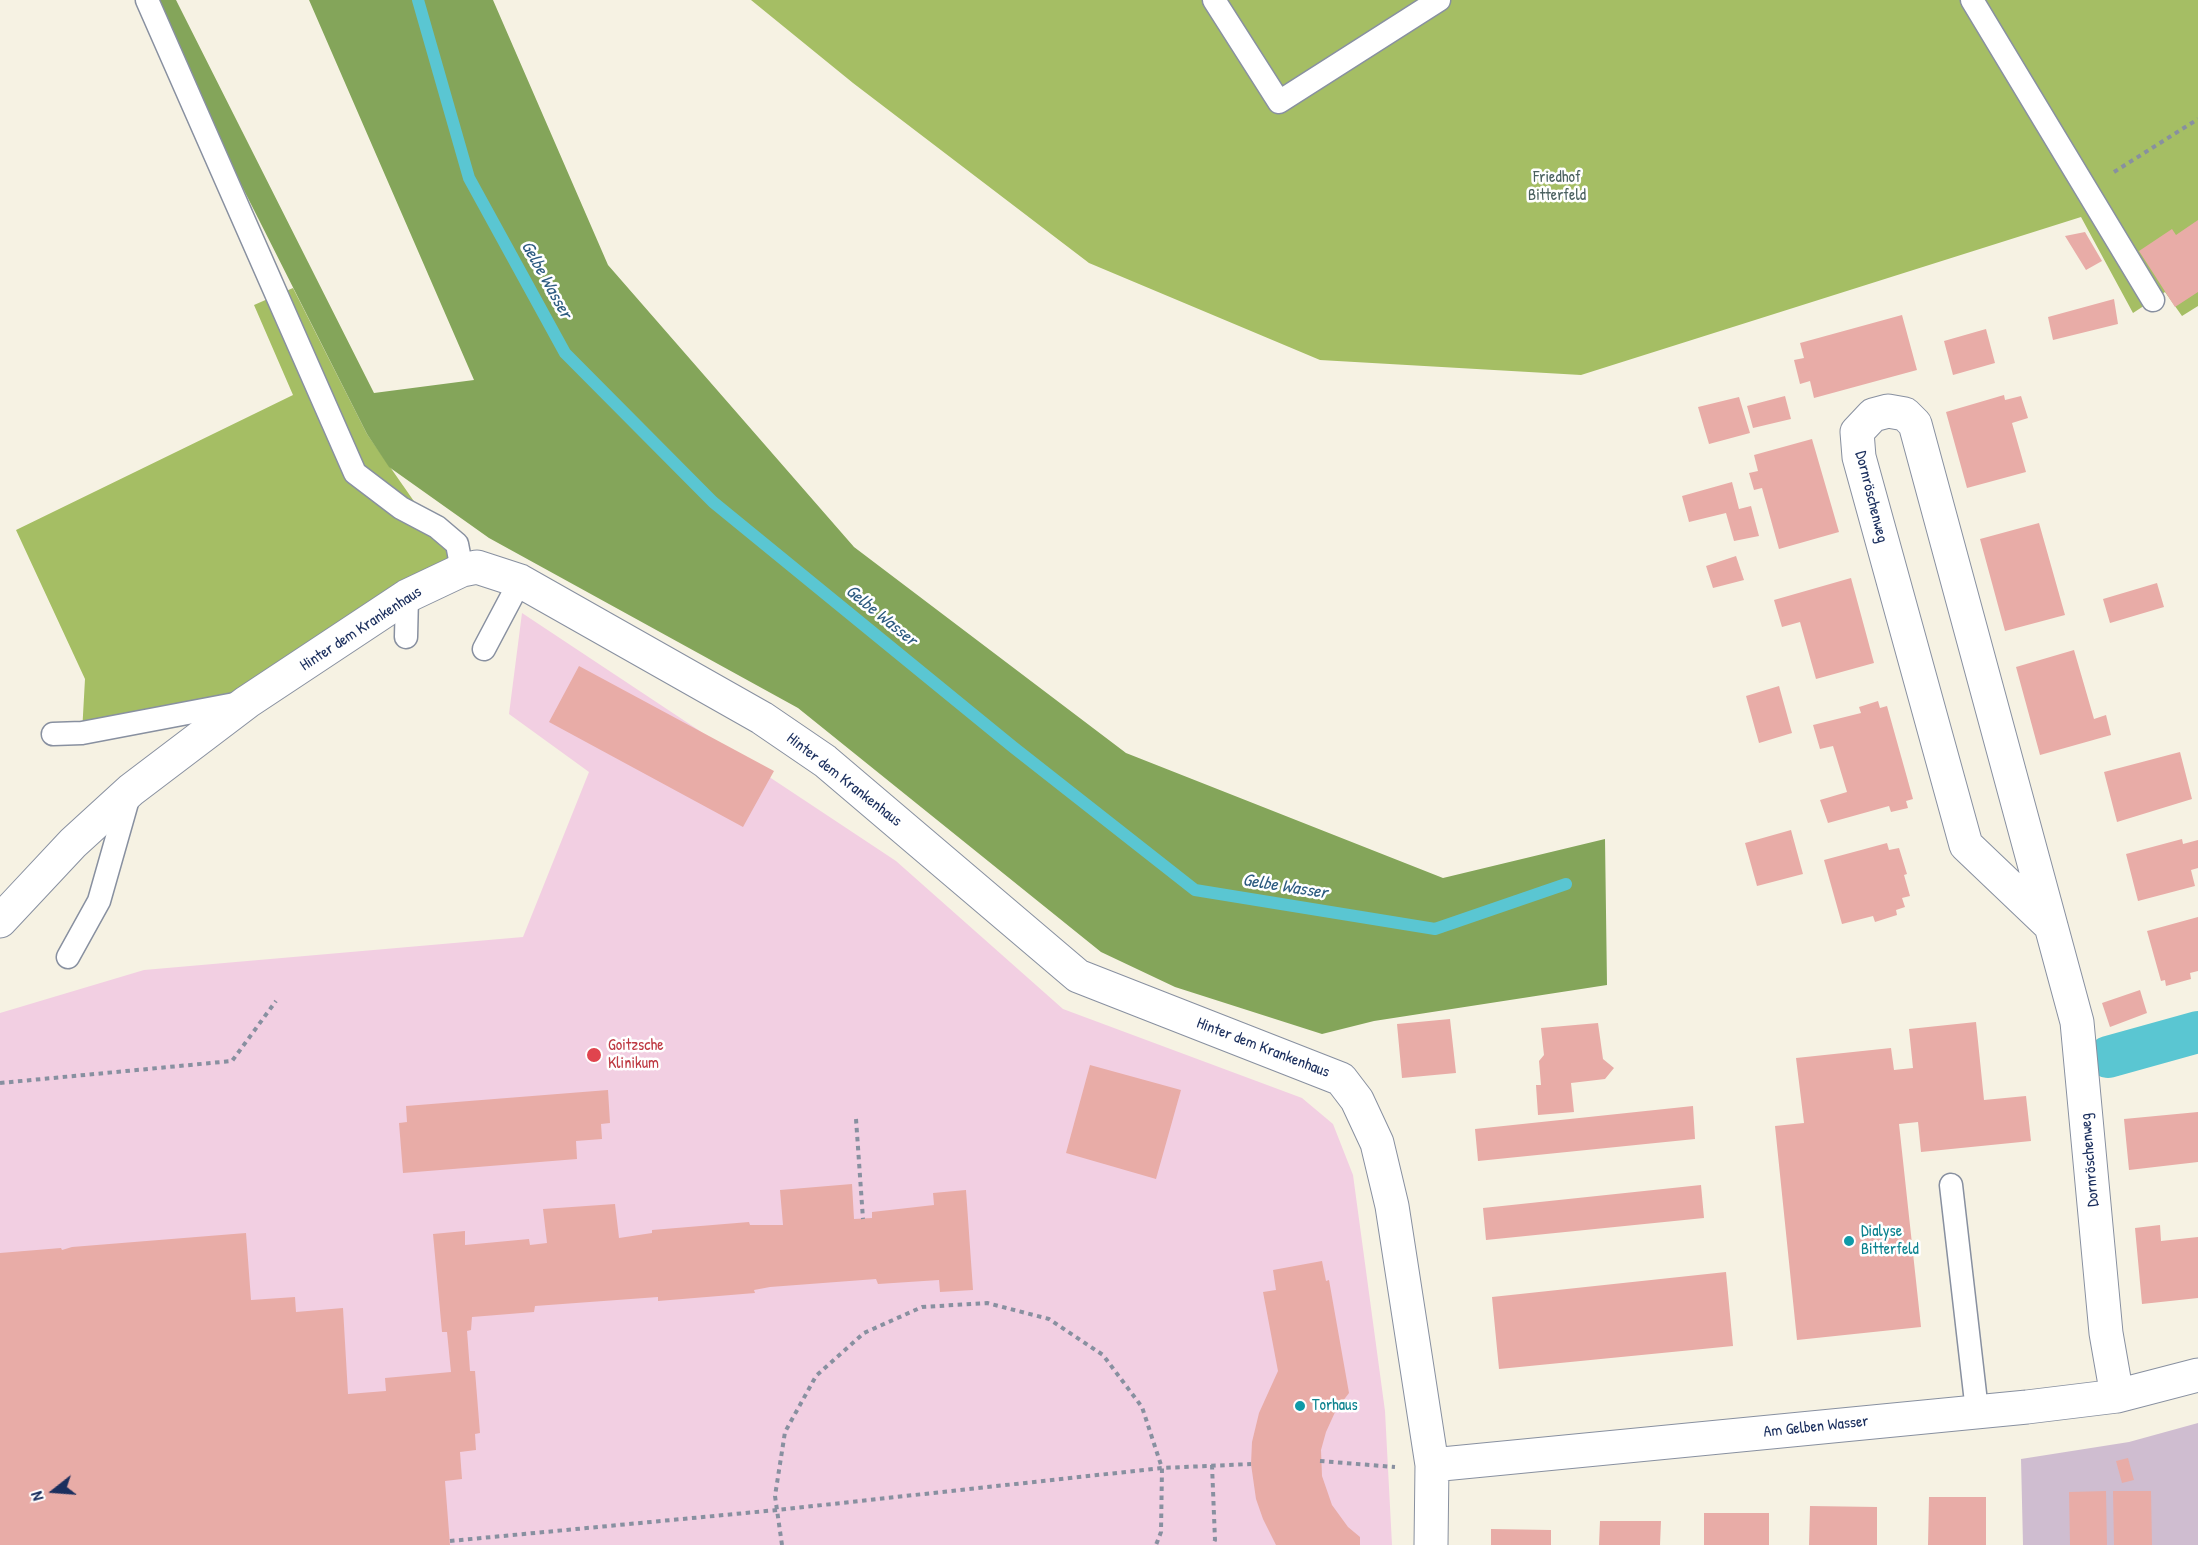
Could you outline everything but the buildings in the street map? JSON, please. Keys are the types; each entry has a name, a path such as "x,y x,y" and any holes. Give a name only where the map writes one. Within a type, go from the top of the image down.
{"street":[{"name":"Dornröschenweg","path":"2051,926 1966,845 1859,457 1857,432 1873,414 1888,411 1905,414 1915,424 2051,926 2077,1022 2106,1333 2117,1396"},
{"name":"Hinter dem Krankenhaus","path":"0,921 73,843 131,790 246,702 407,596 462,570 477,567 520,581 762,718 825,761 1078,976 1341,1079 1357,1100 1377,1143 1392,1206 1432,1465 1431,1545"},
{"name":"Am Gelben Wasser","path":"1432,1465 2117,1396 2198,1375"}],"lane":[{"path":"147,0 355,472 401,508 437,527 457,544 462,570"},
{"path":"1214,0 1279,102 1439,0"},
{"path":"1972,0 2088,188 2153,300"},
{"path":"483,650 520,581"},
{"path":"406,637 407,596"},
{"path":"53,734 82,733 246,702"},
{"path":"68,957 99,900 131,790"},
{"path":"1951,1185 1977,1411"}],"path":[{"path":"2088,188 2198,119"},
{"path":"0,1083 232,1060 276,1000"},
{"path":"856,1119 863,1219"},
{"path":"782,1545 775,1496 785,1432 816,1376 864,1333 922,1307 987,1302 1049,1319 1103,1355 1142,1407 1162,1468 1161,1532 1156,1545"},
{"path":"1320,1461 1391,1467 1432,1465"},
{"path":"450,1541 777,1510 1162,1468 1251,1464"},
{"path":"1212,1465 1215,1540 1213,1545"}],"shaded area":[{"name":"Goitzsche Klinikum","path":"522,613 896,861 1063,1009 1302,1098 1333,1124 1353,1175 1385,1411 1392,1545 0,1545 0,1013 144,970 523,937 589,772 509,714"},
{"path":"2198,1423 2198,1545 2023,1545 2021,1459 2129,1442"}],"green space":[{"path":"148,0 176,0 374,393 474,380 309,0 493,0 608,265 854,547 1126,753 1443,878 1605,839 1607,985 1374,1021 1322,1034 1175,987 1101,952 798,708 489,538 389,467 367,434"},
{"name":"Friedhof Bitterfeld","path":"751,0 2198,0 2198,306 2182,316 2165,292 2133,313 2081,217 1581,375 1320,360 1089,263 853,83"},
{"path":"293,288 367,434 462,570 248,702 82,733 85,679 16,530 293,395 254,305"}],"waterway":[{"name":"Gelbe Wasser","path":"418,0 469,178 565,353 713,502 1013,747 1195,890 1435,929 1566,884"},
{"path":"2108,1057 2198,1032"}],"place":[{"name":"Goitzsche Klinikum","path":"594,1055"},
{"name":"Dialyse Bitterfeld","path":"1849,1241"},
{"name":"Torhaus","path":"1300,1406"}]}
